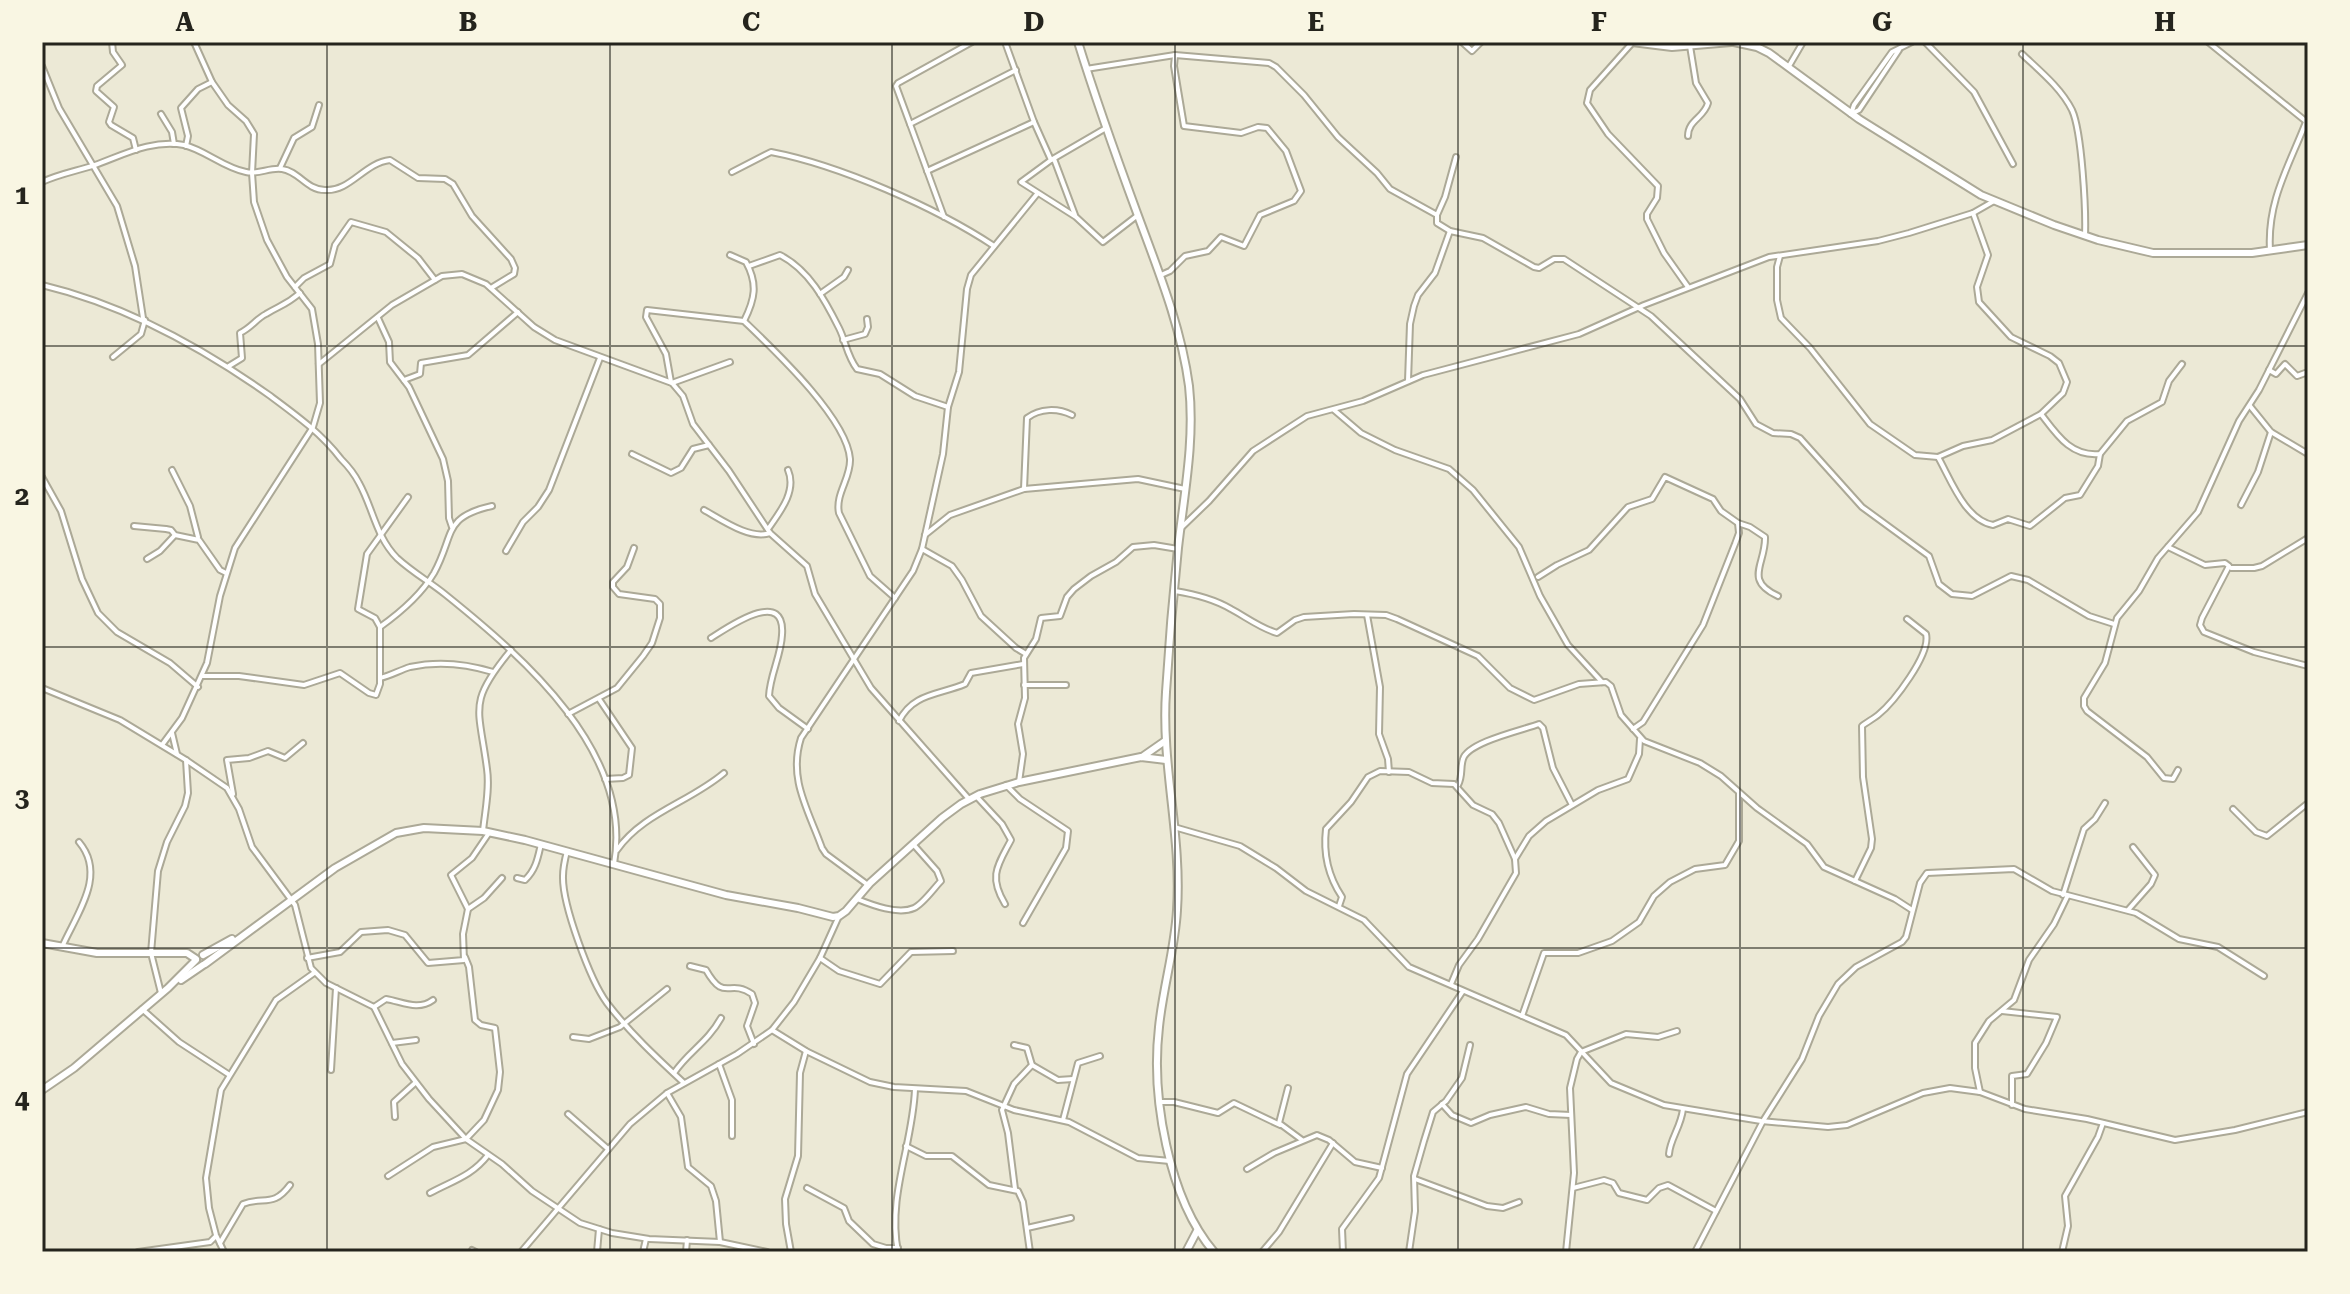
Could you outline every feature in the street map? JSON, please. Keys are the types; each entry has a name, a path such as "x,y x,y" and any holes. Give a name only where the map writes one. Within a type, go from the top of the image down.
{"main road":[{"path":"1078,42 1106,128 1161,275 1189,386 1191,419 1166,693 1165,741 1174,827 1177,909 1156,1062 1160,1102 1177,1190 1197,1231 1214,1252"},
{"path":"1633,42 1672,47 1750,43 1789,66 1851,114 1994,201 2085,236 2153,253 2195,254 2308,245"},
{"path":"1141,757 1165,741"},
{"path":"164,991 360,852 396,833 424,828 486,832 726,895 833,917 839,916 868,885 942,818 973,798 1006,785 1141,757 1166,760"},
{"path":"42,1090 74,1068 199,957 249,931"},
{"path":"42,943 97,953 187,953 206,958 204,965"},
{"path":"1186,1252 1197,1231"}],"street":[{"path":"112,42 113,52 122,65 97,86 96,91 114,107 109,122 133,138 136,150"},
{"path":"162,745 182,718 198,687 226,573 240,537 313,427 320,403 312,309 267,240 254,202 254,134 212,82 194,42"},
{"path":"944,217 896,86 972,42"},
{"path":"1005,42 1034,122 1076,217"},
{"path":"1462,42 1472,51 1481,42"},
{"path":"1633,42 1590,90 1587,103 1608,134 1658,186 1657,198 1647,219 1664,253 1688,287"},
{"path":"1789,66 1803,42"},
{"path":"1851,114 1859,110 1900,48 1912,42"},
{"path":"1925,42 1974,92 2013,164"},
{"path":"2208,42 2307,122 2272,204 2270,250"},
{"path":"1688,136 1691,124 1703,114 1708,103 1696,83 1690,46"},
{"path":"2022,54 2063,95 2073,113 2084,195 2085,236"},
{"path":"1086,69 1175,55 1257,61 1276,67 1338,137 1390,189 1437,215"},
{"path":"1161,275 1170,271 1185,256 1208,251 1221,237 1244,246 1260,215 1294,201 1301,191 1286,151 1267,128 1258,127 1241,133 1184,126 1175,55"},
{"path":"42,66 59,108 117,206 135,266 144,319 141,334 113,357"},
{"path":"910,124 1016,70"},
{"path":"186,146 188,136 181,108 198,89 212,82"},
{"path":"280,168 294,138 312,127 319,105"},
{"path":"161,114 172,132 174,144"},
{"path":"927,171 1034,122"},
{"path":"1106,128 1021,180 1037,194 1076,217 1103,242 1138,215"},
{"path":"42,182 136,150 174,144 186,146 238,170 252,173 280,168 290,171 305,185 323,191 344,187 358,174 390,160 418,178 445,179 457,188 472,216 493,237 515,268 514,274 491,288"},
{"path":"732,172 774,152 821,164 944,217 994,246"},
{"path":"1456,157 1437,223 1450,231 1483,238 1534,267 1539,268 1554,259 1564,259 1651,316 1740,399 1756,424 1773,433 1800,438 1862,507 1929,556 1939,584 1944,589 1961,597 1972,596 2001,579 2018,577 2089,616 2114,624"},
{"path":"868,885 826,854 795,774 799,745 913,571 922,549 943,454 948,407 963,351 967,289 971,275 1037,194"},
{"path":"1181,528 1253,451 1307,416 1363,401 1408,381 1579,334 1688,287 1780,254 1878,241 1973,213 1994,201"},
{"path":"1780,254 1777,300 1781,318 1822,363 1870,424 1915,455 1938,457 1963,446 1992,440 2041,414 2063,393 2067,382 2059,363 2032,345 2011,337 1979,302 1977,287 1988,255 1973,213"},
{"path":"295,287 304,278 330,264 335,245 351,222 386,232 418,258 435,280"},
{"path":"1408,381 1410,324 1414,306 1418,295 1435,273 1450,231"},
{"path":"730,255 741,257 749,266 755,284 755,294 744,321"},
{"path":"749,266 780,255 790,260 820,294 853,363 860,371 880,374 915,396 948,407"},
{"path":"820,294 844,277 848,270"},
{"path":"319,364 392,305 442,276 462,274 491,288 544,334 600,358 672,382 730,362"},
{"path":"42,285 144,319 229,366 313,427 359,482 381,535 395,556 531,668 568,714 589,745 605,779 615,821 614,864"},
{"path":"229,366 242,358 239,334 255,326 265,314 283,308 300,293"},
{"path":"2178,770 2173,779 2164,778 2147,757 2085,709 2084,698 2105,663 2114,624 2168,547 2198,512 2239,421 2289,335 2308,293"},
{"path":"895,598 870,576 839,513 837,506 850,463 845,440 839,427 795,374 744,321 647,310 646,317 666,354 672,382 683,396 693,424 769,531 807,566 815,594 871,688 973,798 996,817 1011,840 999,861 994,880 1005,904"},
{"path":"404,380 420,374 421,363 457,358 474,351 518,312"},
{"path":"378,317 389,342 390,362 404,380 443,459 452,530"},
{"path":"843,340 865,334 867,319"},
{"path":"506,551 523,522 549,490 600,358"},
{"path":"1938,457 1962,499 1985,523 1993,525 2008,519 2030,526 2065,498 2080,495 2098,466 2100,454 2127,421 2162,402 2169,381 2182,364"},
{"path":"2269,370 2276,374 2286,364 2297,376 2308,372"},
{"path":"2250,406 2271,432 2308,454"},
{"path":"1024,489 1027,418 1036,412 1055,410 1072,415"},
{"path":"1334,410 1361,433 1395,450 1453,471 1473,490 1519,547 1540,596 1568,645 1602,682 1611,686 1621,715 1640,738 1656,748 1700,763 1721,776 1807,844 1824,867 1895,899 1912,910"},
{"path":"2041,414 2067,446 2087,454 2100,454"},
{"path":"2241,505 2258,472 2271,432"},
{"path":"632,454 671,473 681,468 693,449 709,445"},
{"path":"172,470 190,506 199,540 220,570 226,573"},
{"path":"704,510 757,535 769,531 789,494 791,478 788,470"},
{"path":"42,477 61,511 82,579 98,613 117,632 170,663 198,687"},
{"path":"1538,577 1589,550 1628,507 1652,499 1665,477 1713,499 1724,513 1765,537 1759,563 1760,585 1778,596"},
{"path":"923,537 950,515 1024,489 1138,479 1185,489"},
{"path":"202,676 239,676 304,685 340,673 376,695 380,690 380,627 375,618 360,611 358,606 367,554 408,497"},
{"path":"380,627 406,608 428,581 452,530 463,515 492,506"},
{"path":"1633,729 1639,727 1654,706 1703,625 1739,533 1738,523"},
{"path":"134,526 171,530 175,535 199,540"},
{"path":"147,559 175,535"},
{"path":"2168,547 2205,565 2225,563 2230,568 2254,568 2308,538"},
{"path":"1019,782 1023,754 1018,724 1025,698 1023,664 1036,639 1041,618 1060,616 1067,597 1091,576 1139,545 1178,549"},
{"path":"568,714 617,688 643,656 657,631 660,604 655,599 619,594 613,587 613,582 627,567 634,548"},
{"path":"922,549 952,566 981,616 1026,654"},
{"path":"2230,568 2202,618 2201,629 2254,652 2308,666"},
{"path":"1175,591 1203,597 1277,633 1304,617 1386,615 1478,656 1510,688 1534,700 1568,687 1602,682"},
{"path":"711,638 754,613 769,611 776,616 783,634 769,696 779,708 808,729"},
{"path":"1367,615 1380,687 1379,734 1389,772"},
{"path":"1855,881 1871,848 1872,839 1863,777 1862,726 1892,700 1927,645 1926,634 1907,619"},
{"path":"388,1176 433,1147 466,1139 484,1120 493,1103 500,1072 495,1028 481,1025 475,1020 463,934 468,909 464,895 451,875 472,858 486,832 488,779 480,732 479,700 493,672 511,650"},
{"path":"380,678 411,667 433,664 473,666 493,672"},
{"path":"899,721 913,703 962,686 971,673 1023,664"},
{"path":"1024,685 1066,685"},
{"path":"42,688 120,720 215,779 234,796"},
{"path":"599,699 632,748 629,775 605,779"},
{"path":"1458,786 1467,753 1484,742 1539,724 1543,728 1553,768 1572,805"},
{"path":"172,731 177,754"},
{"path":"1515,859 1539,826 1598,790 1628,779 1639,754 1640,738"},
{"path":"303,743 285,758 268,751 249,758 227,760 234,796 252,847 291,899 314,973 326,983 374,1007 402,1064 415,1083 466,1139 580,1223 646,1239 720,1242 767,1252"},
{"path":"164,991 151,953 158,871 162,853 182,816 188,793 186,760"},
{"path":"1339,906 1342,897 1328,869 1326,829 1351,802 1368,777 1375,772 1409,772 1432,783 1449,782 1458,786 1468,800 1492,814 1515,859 1516,873 1459,965 1451,984"},
{"path":"616,852 630,834 680,800 704,789 724,773"},
{"path":"1006,785 1020,799 1068,831 1066,848 1023,923"},
{"path":"1522,1016 1544,953 1578,953 1612,941 1639,922 1654,896 1670,882 1695,869 1725,865 1739,841 1739,793"},
{"path":"1980,1092 1975,1068 1975,1043 1989,1021 2014,1000 2029,960 2054,924 2082,833 2105,803"},
{"path":"2233,809 2262,837 2308,803"},
{"path":"1174,827 1240,846 1306,891 1364,920 1409,967 1566,1035 1611,1083 1664,1105 1763,1121 1828,1127 1847,1125 1937,1088 1980,1092 2012,1105 2175,1140 2235,1130 2308,1112"},
{"path":"62,947 92,880 88,854 79,842"},
{"path":"517,878 525,880 529,877 541,844"},
{"path":"857,899 885,908 910,909 918,905 941,881 937,871 913,844"},
{"path":"2128,910 2147,890 2155,875 2133,847"},
{"path":"567,851 564,891 575,930 600,993 635,1038 684,1083"},
{"path":"1695,1252 1763,1121 1802,1059 1819,1016 1838,984 1856,967 1902,942 1923,877 1933,872 2014,869 2052,891 2128,910 2179,939 2218,947 2264,976"},
{"path":"468,909 484,898 502,878"},
{"path":"514,1252 523,1250 630,1124 667,1093 754,1044 772,1030 794,1002 820,958 839,916"},
{"path":"307,958 340,952 361,932 388,930 405,935 428,963 462,962 465,957"},
{"path":"820,958 839,971 880,984 911,952 953,951"},
{"path":"690,966 706,970 716,987 738,987 752,994 755,1003 747,1026 754,1044"},
{"path":"221,1250 209,1208 206,1167 218,1101 228,1074 276,1000 314,973"},
{"path":"331,1070 337,987"},
{"path":"573,1037 589,1039 624,1024 667,989"},
{"path":"1343,1252 1342,1229 1379,1178 1407,1074 1463,991"},
{"path":"374,1007 386,999 414,1006 433,1000"},
{"path":"142,1009 179,1042 228,1074"},
{"path":"2002,1011 2057,1017 2027,1074 2012,1076 2012,1105"},
{"path":"674,1073 684,1057 703,1045 721,1018"},
{"path":"772,1030 806,1051 870,1082 915,1089 966,1091 1003,1106 1063,1120 1138,1158 1171,1161"},
{"path":"1581,1052 1626,1034 1658,1037 1677,1031"},
{"path":"392,1043 416,1040"},
{"path":"1014,1045 1024,1046 1030,1051 1032,1065"},
{"path":"1409,1252 1415,1211 1415,1179 1433,1112 1462,1078 1470,1045"},
{"path":"791,1252 785,1199 798,1156 800,1073 806,1051"},
{"path":"1566,1252 1573,1188 1570,1088 1581,1052"},
{"path":"1063,1120 1079,1062 1100,1056"},
{"path":"719,1064 732,1100 732,1136"},
{"path":"1032,1065 1058,1080 1073,1079"},
{"path":"1015,1189 1003,1106 1014,1084 1032,1065"},
{"path":"395,1117 394,1102 415,1083"},
{"path":"1280,1125 1278,1118 1284,1108 1288,1088"},
{"path":"807,1188 844,1208 849,1221 873,1244 898,1250 896,1200 914,1111 915,1089"},
{"path":"667,1093 681,1117 688,1167 711,1186 716,1201 720,1242"},
{"path":"1160,1102 1185,1104 1218,1113 1234,1103 1280,1125 1302,1140"},
{"path":"1442,1104 1452,1115 1471,1123 1526,1107 1549,1114 1571,1115"},
{"path":"1669,1154 1681,1126 1683,1109"},
{"path":"568,1114 608,1149"},
{"path":"2062,1252 2068,1226 2065,1196 2103,1123"},
{"path":"1247,1169 1274,1153 1317,1135 1333,1143 1355,1162 1382,1168"},
{"path":"1262,1252 1279,1232 1333,1143"},
{"path":"906,1146 926,1156 952,1156 981,1181 1020,1193 1030,1252"},
{"path":"430,1193 478,1169 488,1155"},
{"path":"1415,1179 1470,1201 1498,1208 1519,1202"},
{"path":"1573,1188 1604,1180 1613,1183 1619,1193 1647,1200 1659,1188 1668,1185 1716,1211"},
{"path":"221,1250 225,1231 243,1204 271,1201 282,1196 290,1185"},
{"path":"1027,1228 1071,1218"},
{"path":"597,1252 599,1229"},
{"path":"138,1252 210,1242 216,1235"},
{"path":"643,1252 646,1239"},
{"path":"686,1252 687,1240"}]}
